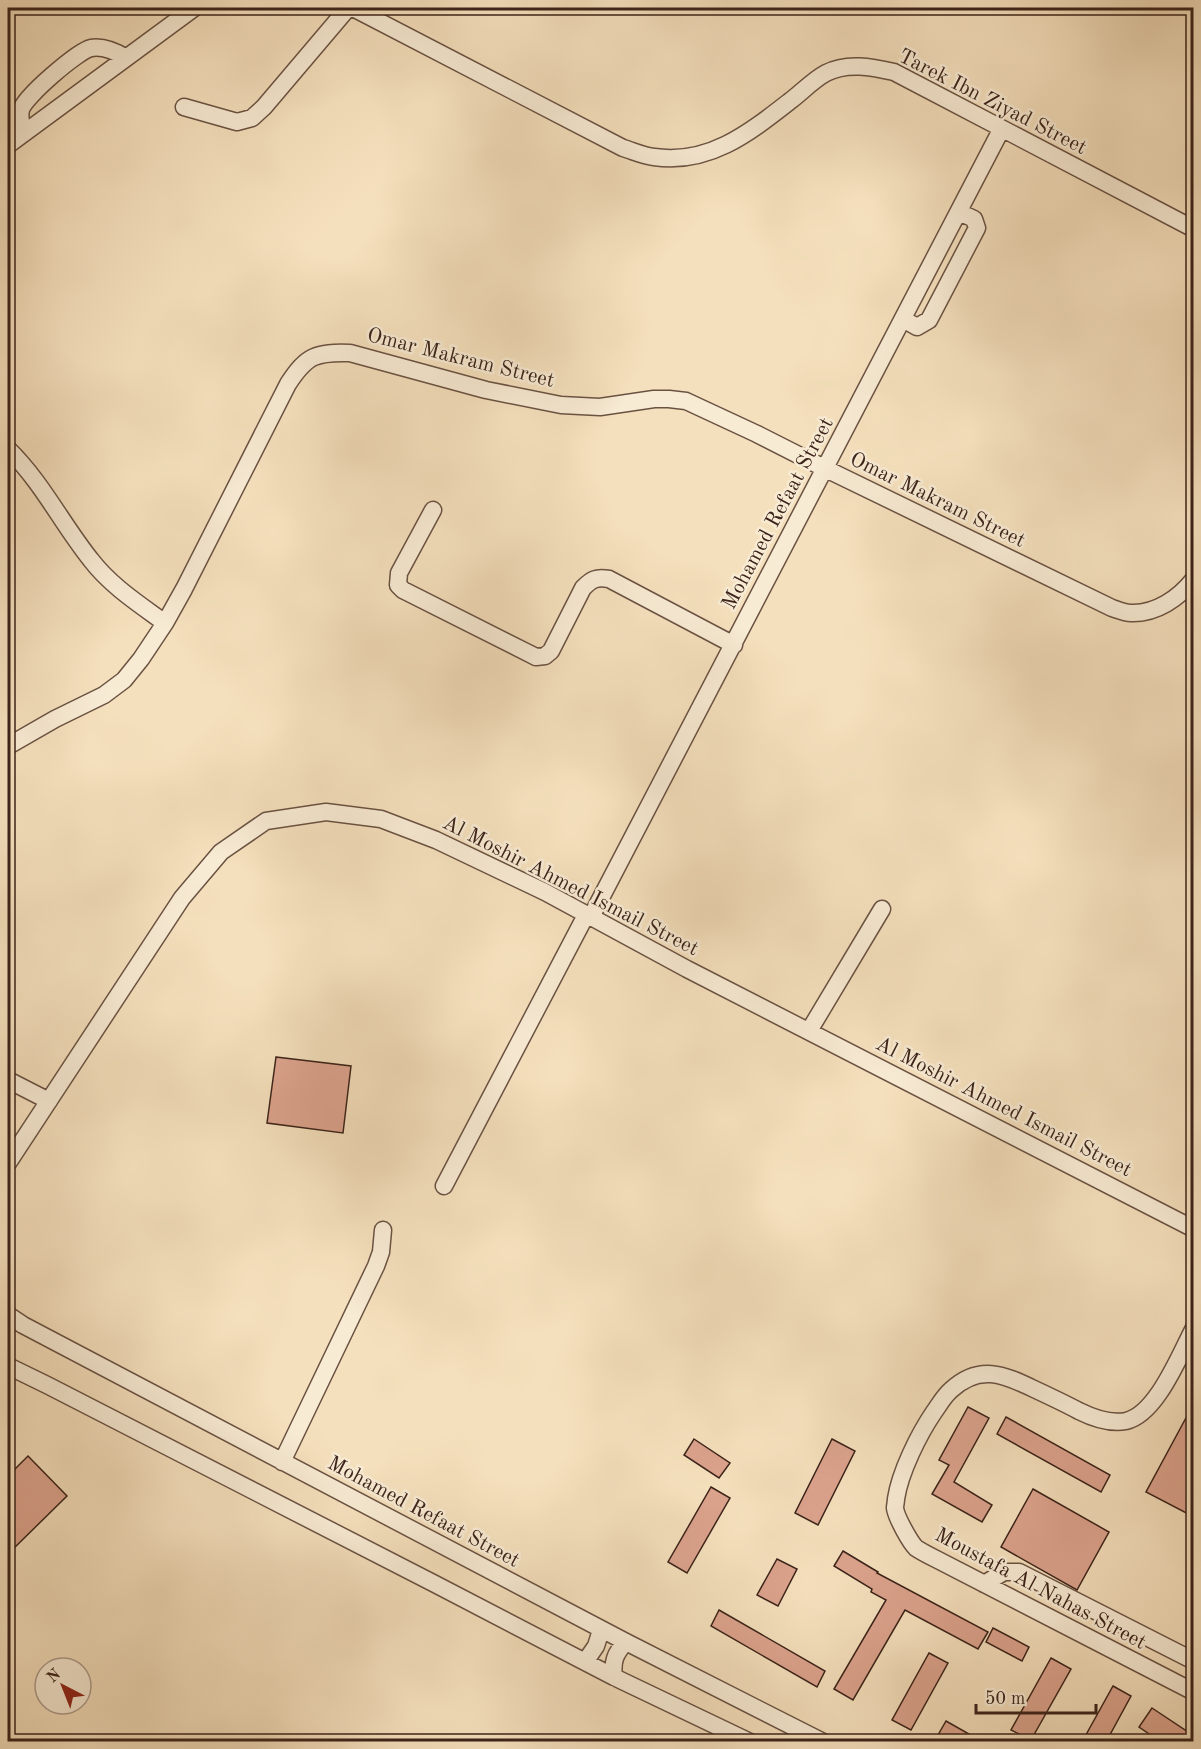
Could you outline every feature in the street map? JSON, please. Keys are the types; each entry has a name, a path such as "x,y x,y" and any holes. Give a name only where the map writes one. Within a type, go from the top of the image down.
{"street":[{"path":"8,145 194,8"},
{"path":"184,107 237,122 252,118 264,107 348,8"},
{"name":"Tarek Ibn Ziyad Street","path":"353,8 623,148 653,158 685,157 715,151 748,134 827,73 845,67 872,66 894,72 1194,229"},
{"path":"23,134 21,110 24,102 88,48 102,47 126,58"},
{"name":"Mohamed Refaat Street","path":"444,1186 734,645 1001,130"},
{"path":"903,319 917,327 929,320 977,228 974,219 959,212"},
{"name":"Omar Makram Street","path":"8,746 104,695 124,680 141,659 165,623 288,384 297,369 319,354 350,354 486,390 561,405 600,407 654,399 686,401 1112,608 1130,613 1158,608 1175,598 1194,579"},
{"path":"8,449 35,479 91,560 110,581 165,623"},
{"path":"433,510 399,573 398,585 403,590 536,657 545,656 551,651 583,588 591,579 599,578 609,579 734,645"},
{"name":"Al Moshir Ahmed Ismail Street","path":"8,1163 182,898 221,852 266,821 326,812 381,819 436,840 544,892 687,969 1194,1229"},
{"path":"809,1031 882,909"},
{"path":"8,1080 49,1101"},
{"path":"282,1462 376,1266 381,1252 383,1230"},
{"name":"Mohamed Refaat Street","path":"8,1315 23,1326 601,1630 823,1742"},
{"name":"Moustafa Al Nahas Street","path":"1194,1328 1150,1407 1140,1416 1126,1421 1092,1417 1008,1376 996,1374 971,1376 960,1382 949,1392 930,1419 913,1452 898,1487 895,1509 915,1547 1194,1692"},
{"path":"8,1366 614,1677 750,1742"},
{"path":"984,1584 1004,1572 1019,1572 1194,1661"},
{"path":"585,1662 596,1646 601,1630"},
{"path":"614,1677 614,1658 626,1642"}],"building":[{"path":"276,1057 351,1066 343,1133 267,1123"},
{"path":"1194,1403 1194,1517 1146,1492"},
{"path":"968,1407 989,1418 954,1482 992,1505 982,1522 932,1494 949,1465 939,1460"},
{"path":"1006,1417 1110,1475 1101,1492 997,1434"},
{"path":"694,1439 730,1463 719,1478 684,1455"},
{"path":"832,1439 855,1451 818,1525 795,1513"},
{"path":"28,1456 67,1496 8,1554 8,1476"},
{"path":"711,1487 730,1498 687,1573 668,1562"},
{"path":"1033,1489 1109,1532 1077,1590 1001,1547"},
{"path":"843,1551 877,1573 988,1632 978,1649 905,1610 853,1700 834,1689 886,1600 834,1566"},
{"path":"777,1559 797,1569 778,1606 757,1595"},
{"path":"719,1610 825,1671 817,1687 711,1626"},
{"path":"993,1628 1029,1647 1022,1661 986,1642"},
{"path":"929,1653 948,1663 911,1730 892,1720"},
{"path":"1051,1658 1071,1669 1031,1740 1011,1730"},
{"path":"1113,1686 1131,1696 1106,1742 1082,1742"},
{"path":"1152,1708 1194,1736 1194,1742 1161,1742 1139,1727"},
{"path":"946,1721 983,1742 934,1742"}]}
